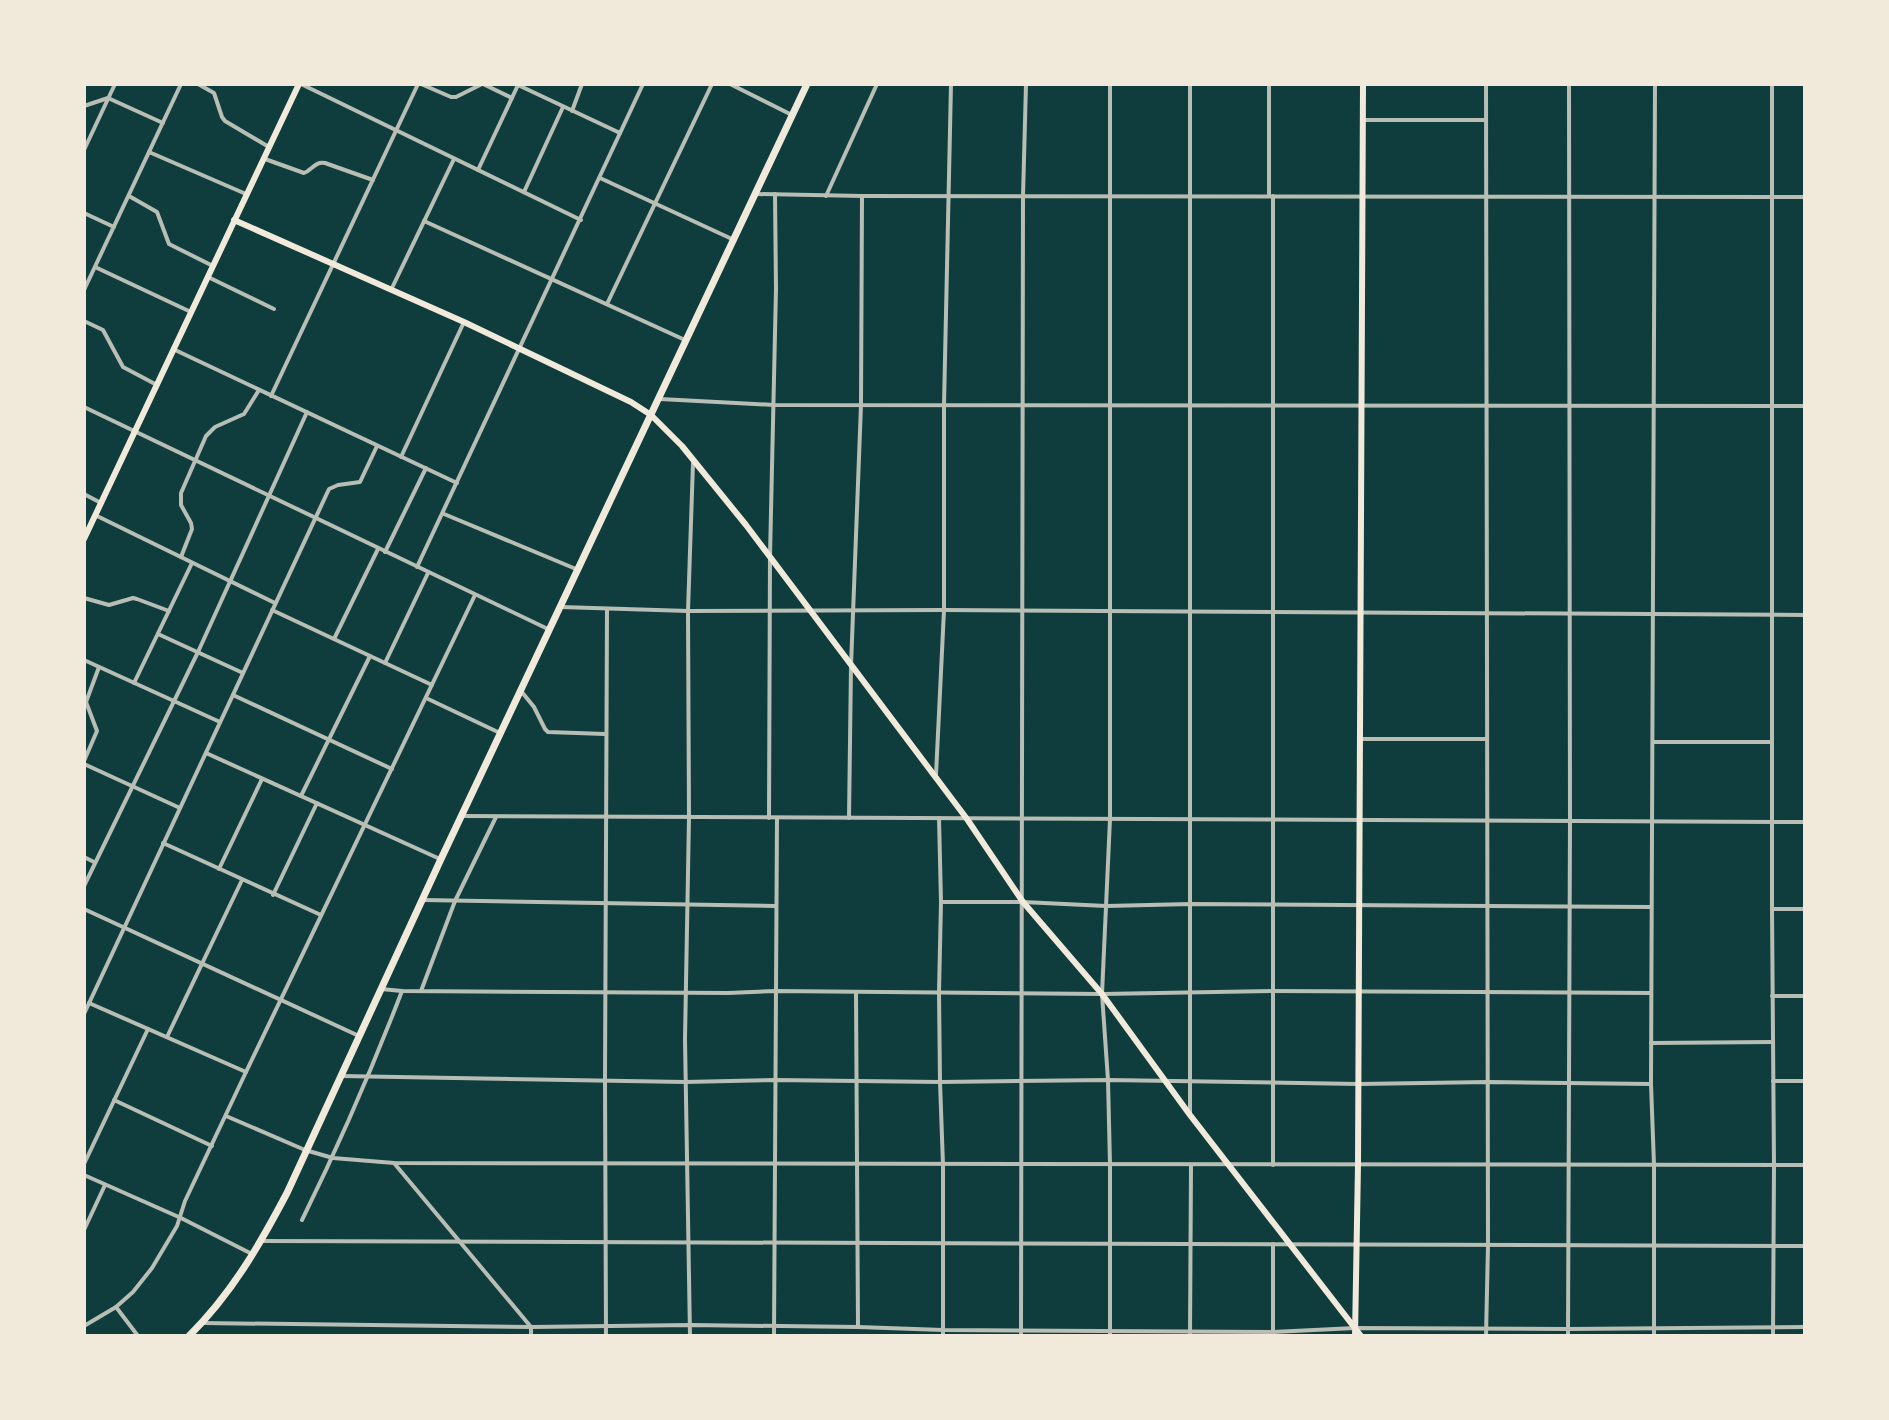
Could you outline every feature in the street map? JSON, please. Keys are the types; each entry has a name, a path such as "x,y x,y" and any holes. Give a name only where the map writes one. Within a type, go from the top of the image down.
{"highway":[{"path":"189,1336 221,1303 254,1255 287,1193 461,816 807,84"}],"main road":[{"path":"84,539 300,84"},
{"path":"1357,1333 1363,84"},
{"path":"234,220 464,322 631,402 651,415 693,460 770,556 967,819 1023,902 1102,994 1190,1115 1357,1333"}],"street":[{"path":"84,150 115,84"},
{"path":"84,290 181,84"},
{"path":"198,84 214,93 225,121 269,147"},
{"path":"300,84 581,220"},
{"path":"271,396 419,84 456,97 483,84 512,98"},
{"path":"572,111 582,84"},
{"path":"417,567 643,84"},
{"path":"607,304 712,84"},
{"path":"730,84 792,115"},
{"path":"826,196 877,84"},
{"path":"936,778 944,610 944,405 951,84"},
{"path":"1021,1333 1023,196 1026,84"},
{"path":"1110,84 1110,819 1102,994 1108,1080 1110,1333"},
{"path":"1190,84 1190,1115"},
{"path":"1269,84 1273,406 1273,1165"},
{"path":"1486,84 1486,1336"},
{"path":"1568,1336 1569,84"},
{"path":"1654,1336 1651,993 1655,84"},
{"path":"1772,84 1773,1336"},
{"path":"478,170 518,85 620,133"},
{"path":"84,106 108,98 163,123"},
{"path":"524,192 564,107"},
{"path":"1363,120 1486,120"},
{"path":"149,152 247,194"},
{"path":"263,158 304,173 320,162 325,163 373,180"},
{"path":"391,290 454,159"},
{"path":"600,178 733,239"},
{"path":"755,194 1805,197"},
{"path":"769,818 775,194"},
{"path":"129,196 157,212 169,244 213,266"},
{"path":"849,818 851,666 861,405 863,196"},
{"path":"84,213 114,227"},
{"path":"424,221 685,340"},
{"path":"95,267 191,312"},
{"path":"208,277 274,309"},
{"path":"84,321 103,330 123,367 157,385"},
{"path":"401,457 464,322"},
{"path":"173,349 457,483"},
{"path":"181,557 192,529 180,500 181,493 210,431 244,414 259,390"},
{"path":"657,399 774,405 1805,406"},
{"path":"84,407 550,630"},
{"path":"84,886 198,652 307,412"},
{"path":"84,1014 329,489 360,482 377,446"},
{"path":"690,1336 685,1082 688,611 693,460"},
{"path":"385,552 426,468"},
{"path":"84,494 101,503"},
{"path":"443,514 578,570"},
{"path":"95,515 275,603"},
{"path":"334,639 378,549"},
{"path":"134,683 192,563"},
{"path":"385,663 428,573"},
{"path":"84,1326 116,1307 142,1281 181,1218 185,1201 475,595"},
{"path":"84,598 109,605 133,598 169,611"},
{"path":"561,607 688,611 1805,615"},
{"path":"272,610 432,685"},
{"path":"606,1336 607,610"},
{"path":"158,634 243,673"},
{"path":"301,796 370,656"},
{"path":"84,660 220,722"},
{"path":"99,667 86,696 97,731 84,762 180,808"},
{"path":"521,691 548,732 606,734"},
{"path":"233,695 392,769"},
{"path":"426,698 501,733"},
{"path":"1360,739 1487,739"},
{"path":"1653,742 1772,742"},
{"path":"206,753 441,859"},
{"path":"219,869 262,779"},
{"path":"273,895 317,803"},
{"path":"461,816 1805,822"},
{"path":"421,991 455,901 496,817"},
{"path":"774,1336 777,818"},
{"path":"939,818 943,1333"},
{"path":"163,843 321,915"},
{"path":"84,857 94,862"},
{"path":"167,1037 242,880"},
{"path":"422,900 776,906"},
{"path":"941,902 1106,906 1652,907"},
{"path":"84,909 359,1036"},
{"path":"1772,909 1805,909"},
{"path":"381,989 1102,994 1273,991 1651,993"},
{"path":"302,1220 369,1076 402,991"},
{"path":"856,992 858,1327"},
{"path":"1772,996 1805,996"},
{"path":"89,1003 246,1072"},
{"path":"84,1164 148,1029"},
{"path":"1651,1043 1773,1042"},
{"path":"342,1076 685,1082 1108,1080 1651,1084"},
{"path":"1773,1081 1805,1081"},
{"path":"114,1100 212,1146"},
{"path":"226,1116 305,1150 333,1158 394,1163 1805,1165"},
{"path":"394,1163 531,1327 531,1336"},
{"path":"1190,1334 1191,1165"},
{"path":"84,1175 254,1255"},
{"path":"84,1230 105,1185"},
{"path":"262,1241 1805,1246"},
{"path":"1273,1244 1273,1334"},
{"path":"116,1307 138,1336"},
{"path":"203,1323 531,1327 690,1325 858,1327 943,1333 1190,1334 1357,1333 1486,1327 1805,1327"}]}
